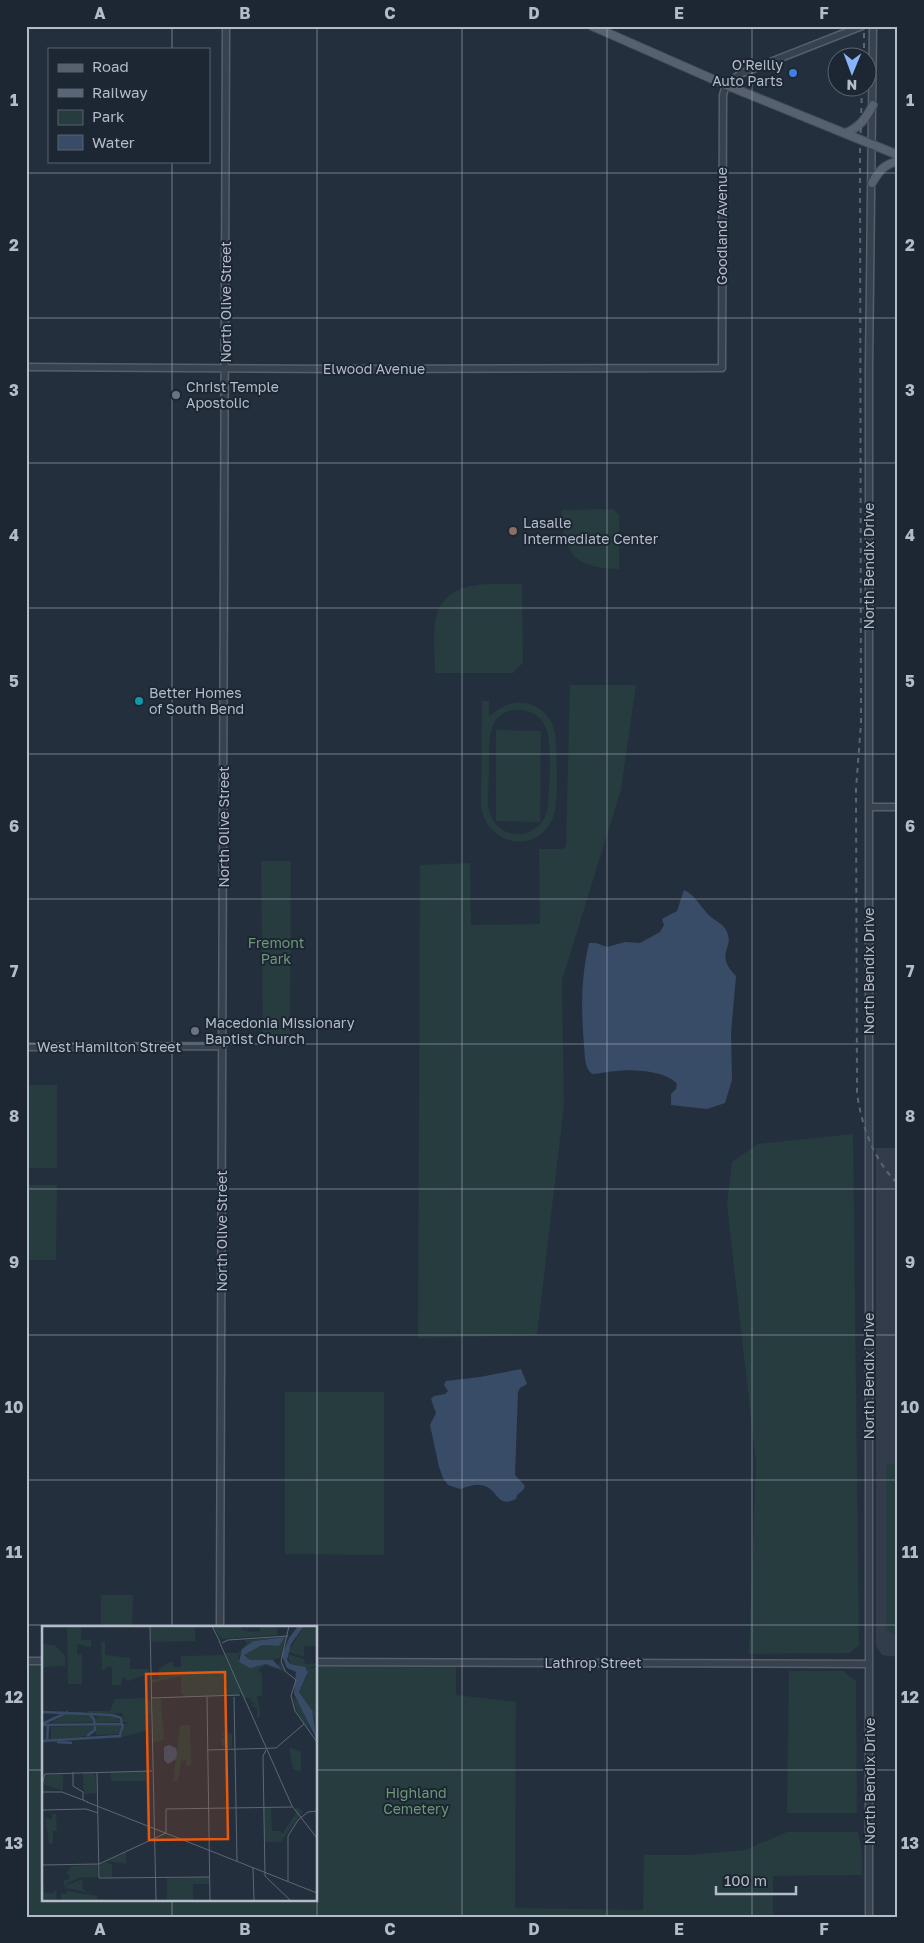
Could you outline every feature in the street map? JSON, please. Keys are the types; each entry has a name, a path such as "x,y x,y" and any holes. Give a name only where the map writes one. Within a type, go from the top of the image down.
{"main road":[{"path":"592,26 726,85 898,155"},
{"path":"846,133 855,129 864,120 873,104"},
{"path":"872,184 880,169 885,165 898,161"}],"street":[{"name":"North Olive Street","path":"220,1626 226,26"},
{"path":"726,85 740,74 862,26"},
{"name":"North Bendix Drive","path":"869,1917 869,367 874,26"},
{"name":"Goodland Avenue","path":"722,368 723,95 726,85"},
{"name":"Elwood Avenue","path":"26,367 226,369 722,368"},
{"path":"869,807 898,807"},
{"name":"West Hamilton Street","path":"26,1047 223,1046"},
{"path":"26,1661 42,1661"},
{"name":"Lathrop Street","path":"318,1662 869,1664"}],"shaded area":[{"path":"876,1148 898,1148 898,1657 882,1655 876,1646"}],"green space":[{"path":"613,509 619,515 619,569 591,566 574,556 569,548 565,538 561,510"},
{"path":"481,584 522,584 523,663 513,673 435,673 435,623 439,608 447,598 457,591"},
{"path":"570,685 636,685 621,790 562,980 564,1105 537,1335 418,1338 420,865 470,863 471,925 540,924 539,849 562,849 566,846"},
{"path":"482,701 489,701 489,717 499,709 510,704 531,704 540,709 548,717 556,740 557,792 552,820 544,832 534,839 511,840 500,836 491,828 484,817 481,804","holes":["511,710 523,710 536,715 545,726 549,742 550,764 548,805 544,818 537,827 528,832 518,834 507,832 498,827 491,817 488,804 489,745 490,735 496,719"]},
{"path":"496,730 541,731 540,822 496,821"},
{"name":"Fremont Park","path":"261,861 291,861 290,1042 263,1042"},
{"path":"26,1085 57,1085 57,1168 26,1168"},
{"path":"853,1134 859,1645 850,1653 749,1654 756,1462 727,1205 732,1162 758,1144"},
{"path":"26,1185 57,1185 56,1260 26,1260"},
{"path":"285,1392 384,1392 384,1555 285,1554"},
{"path":"886,1463 898,1465 898,1636 886,1630"},
{"path":"101,1595 133,1595 132,1626 101,1626"},
{"name":"Highland Cemetery","path":"26,1664 42,1664 42,1900 318,1900 318,1665 456,1666 456,1695 516,1702 515,1908 643,1910 644,1855 690,1855 745,1850 787,1832 858,1832 862,1853 862,1875 773,1876 773,1917 26,1917"},
{"path":"789,1671 843,1671 856,1681 857,1813 787,1813"}],"water":[{"path":"684,890 692,895 707,914 725,928 729,942 725,956 726,962 736,976 731,1033 732,1080 725,1103 707,1109 671,1105 671,1094 676,1089 677,1084 666,1076 631,1070 592,1074 586,1065 585,1057 582,994 584,968 589,943 596,943 607,947 625,942 640,943 660,932 664,925 662,919 677,911"},
{"path":"521,1369 527,1384 520,1388 518,1392 515,1475 525,1486 523,1490 517,1495 516,1499 506,1502 499,1499 487,1487 473,1485 460,1489 448,1485 439,1467 430,1425 436,1413 431,1399 448,1391 444,1385 446,1381"}],"railway":[{"path":"864,26 864,48"},
{"path":"862,98 860,152 861,723 856,789 857,1093 862,1118 870,1142 882,1164 898,1184"}],"place":[{"name":"O'Reilly Auto Parts","path":"793,73"},
{"name":"Christ Temple Apostolic","path":"176,395"},
{"name":"Lasalle Intermediate Center","path":"513,531"},
{"name":"Better Homes of South Bend","path":"139,701"},
{"name":"Macedonia Missionary Baptist Church","path":"195,1031"}]}
